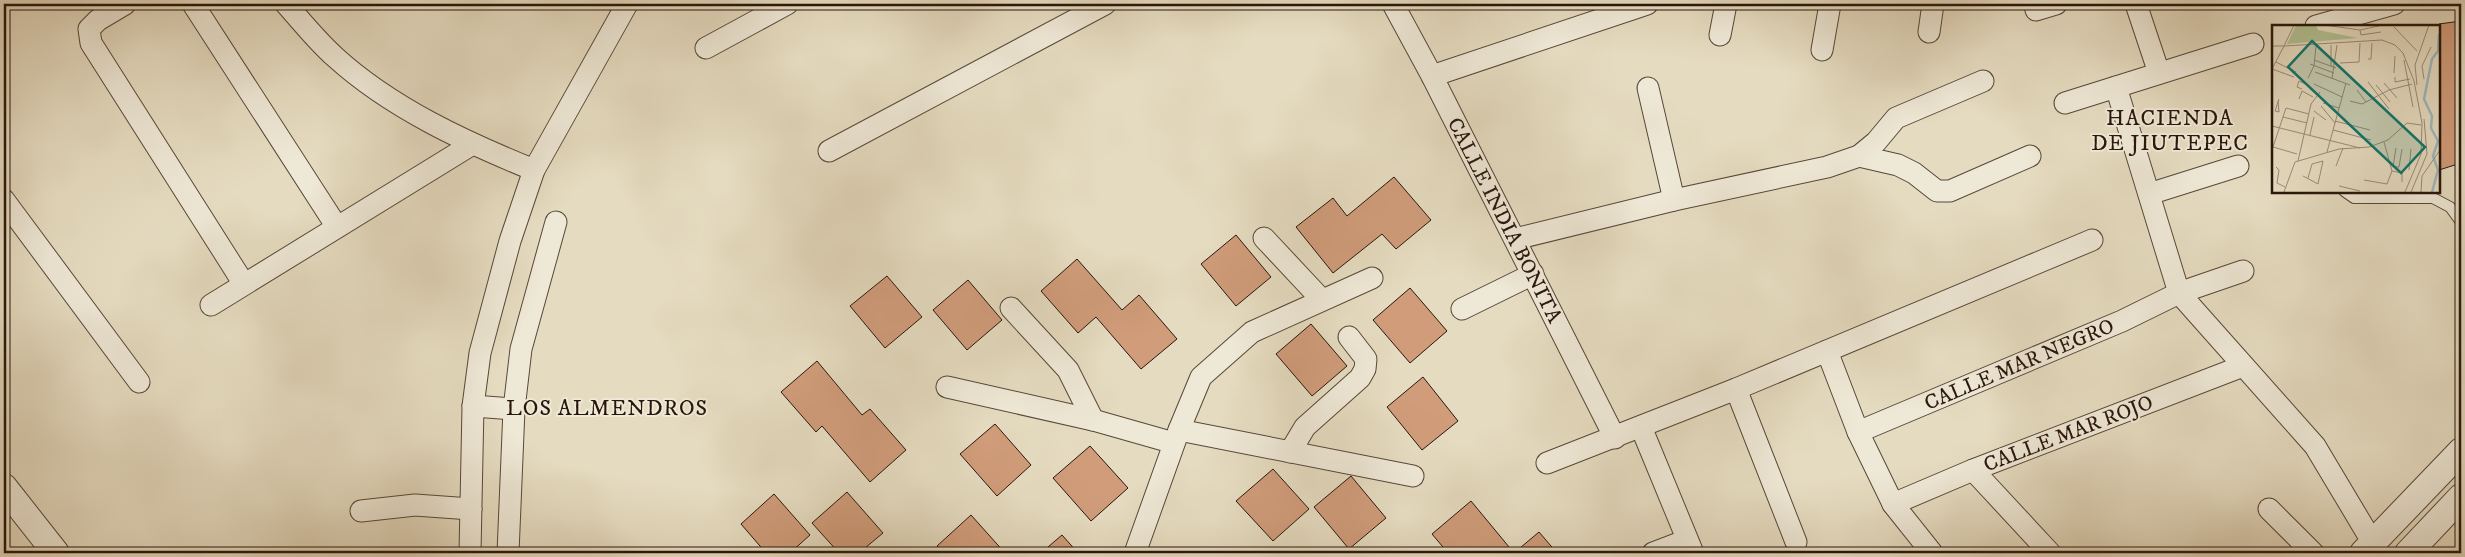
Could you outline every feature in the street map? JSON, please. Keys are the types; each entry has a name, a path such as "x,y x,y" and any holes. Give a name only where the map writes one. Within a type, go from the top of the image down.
{"street":[{"path":"125,4 98,20 90,29 91,43 244,284"},
{"path":"193,4 337,227"},
{"path":"286,4 336,58 398,104 471,144 534,170"},
{"path":"470,553 473,406 480,353 510,241 534,170 626,4"},
{"path":"706,48 787,4"},
{"path":"829,151 1105,4"},
{"name":"CALLE INDIA BONITA","path":"1393,4 1432,76 1616,438"},
{"path":"1432,76 1647,4"},
{"path":"1720,35 1726,4"},
{"path":"1822,50 1830,4"},
{"path":"1929,32 1933,4"},
{"path":"2036,10 2056,4"},
{"path":"2136,4 2159,73"},
{"path":"2320,25 2394,4"},
{"path":"2065,103 2253,44"},
{"path":"1515,239 1674,200 1827,167 1859,156 1876,142 1896,118 1983,81"},
{"path":"2116,87 2179,293 2315,446 2368,548 2461,451"},
{"path":"1648,88 1674,200"},
{"path":"211,305 471,144"},
{"path":"1859,156 1898,165 1914,173 1937,191 1950,191 2030,156"},
{"path":"2149,194 2238,166"},
{"path":"4,200 138,382"},
{"path":"508,553 514,409 522,349 556,222"},
{"path":"1264,238 1322,300"},
{"path":"1547,462 1616,438 2092,240"},
{"name":"CALLE MAR NEGRO","path":"1858,432 2122,321 2179,293 2243,271"},
{"path":"1462,309 1532,274"},
{"path":"1135,553 1176,436 1201,377 1252,332 1372,278"},
{"path":"1012,308 1068,370 1093,420"},
{"path":"1290,452 1305,427 1360,378 1365,369 1366,359 1349,337"},
{"path":"1827,351 1858,432 1893,504 1932,553"},
{"name":"CALLE MAR ROJO","path":"1893,504 1973,470 2244,366"},
{"path":"947,387 1093,420 1176,436 1290,452 1413,476"},
{"path":"1736,389 1796,542"},
{"path":"473,406 514,409"},
{"path":"1641,427 1690,547 1653,553"},
{"path":"1973,470 2050,553"},
{"path":"4,487 56,553"},
{"path":"2408,553 2461,497"},
{"path":"361,511 415,505 471,509"},
{"path":"2269,509 2314,553"}],"lane":[{"path":"2345,192 2354,198 2433,198 2450,207 2461,222"}],"building":[{"path":"2461,21 2461,163 2440,170 2440,25"},
{"path":"1394,177 1431,220 1396,249 1382,234 1333,273 1296,227 1333,198 1347,216"},
{"path":"1236,235 1271,277 1236,306 1201,264"},
{"path":"1077,259 1122,310 1139,295 1177,339 1141,369 1096,317 1078,333 1041,291"},
{"path":"887,276 922,317 885,348 850,306"},
{"path":"968,280 1002,320 967,350 933,310"},
{"path":"1410,288 1447,331 1410,363 1373,320"},
{"path":"1311,324 1347,366 1312,396 1276,354"},
{"path":"817,361 862,415 870,409 906,450 870,482 822,426 816,432 781,392"},
{"path":"1423,377 1458,421 1422,450 1387,407"},
{"path":"995,424 1031,465 997,496 960,454"},
{"path":"1090,446 1128,488 1091,521 1053,478"},
{"path":"1273,469 1309,509 1273,541 1236,501"},
{"path":"1351,476 1386,518 1349,549 1314,507"},
{"path":"847,492 883,533 859,553 839,553 812,523"},
{"path":"774,494 810,535 790,553 766,553 741,524"},
{"path":"1471,501 1514,553 1448,553 1432,534"},
{"path":"971,515 1005,553 944,553 937,546"},
{"path":"1539,532 1557,553 1514,553"},
{"path":"1062,535 1078,553 1041,553"}],"district":[{"name":"HACIENDA DE JIUTEPEC","path":"2170,130"},
{"name":"LOS ALMENDROS","path":"607,407"}]}
